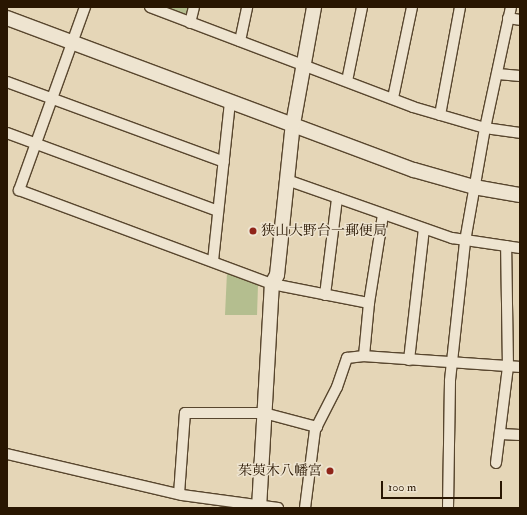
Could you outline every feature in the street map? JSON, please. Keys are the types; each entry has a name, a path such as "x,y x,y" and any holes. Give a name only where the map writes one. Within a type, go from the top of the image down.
{"street":[{"path":"86,7 19,190 272,284 369,303"},
{"path":"150,7 440,115 485,128 520,133"},
{"path":"190,23 194,7"},
{"path":"240,41 247,7"},
{"path":"272,284 268,276 299,62 305,7"},
{"path":"299,62 314,7"},
{"path":"348,81 362,7"},
{"path":"393,98 412,7"},
{"path":"440,115 460,7"},
{"path":"448,508 450,381 454,363 466,242 485,128 498,74 511,7"},
{"path":"7,18 414,170 474,188 520,195"},
{"path":"508,18 520,20"},
{"path":"498,74 520,76"},
{"path":"7,82 52,100 224,162"},
{"path":"213,261 230,101"},
{"path":"260,506 272,284 277,275 286,180 289,123"},
{"path":"7,133 218,211"},
{"path":"286,180 383,216 466,242 520,248"},
{"path":"325,295 337,198"},
{"path":"364,356 369,303 383,216"},
{"path":"410,360 424,229"},
{"path":"496,463 501,434 508,367 506,246"},
{"path":"305,508 311,470 308,466 317,427 347,358 364,356 520,367"},
{"path":"179,494 185,413 264,413 317,427"},
{"path":"501,434 520,435"},
{"path":"7,454 179,494 278,508"}],"green space":[{"path":"167,7 190,7 188,16"},
{"path":"227,272 258,285 257,315 225,315"}],"place":[{"name":"狭山大野台一郵便局","path":"253,231"},
{"name":"茱萸木八幡宮","path":"330,471"}]}
